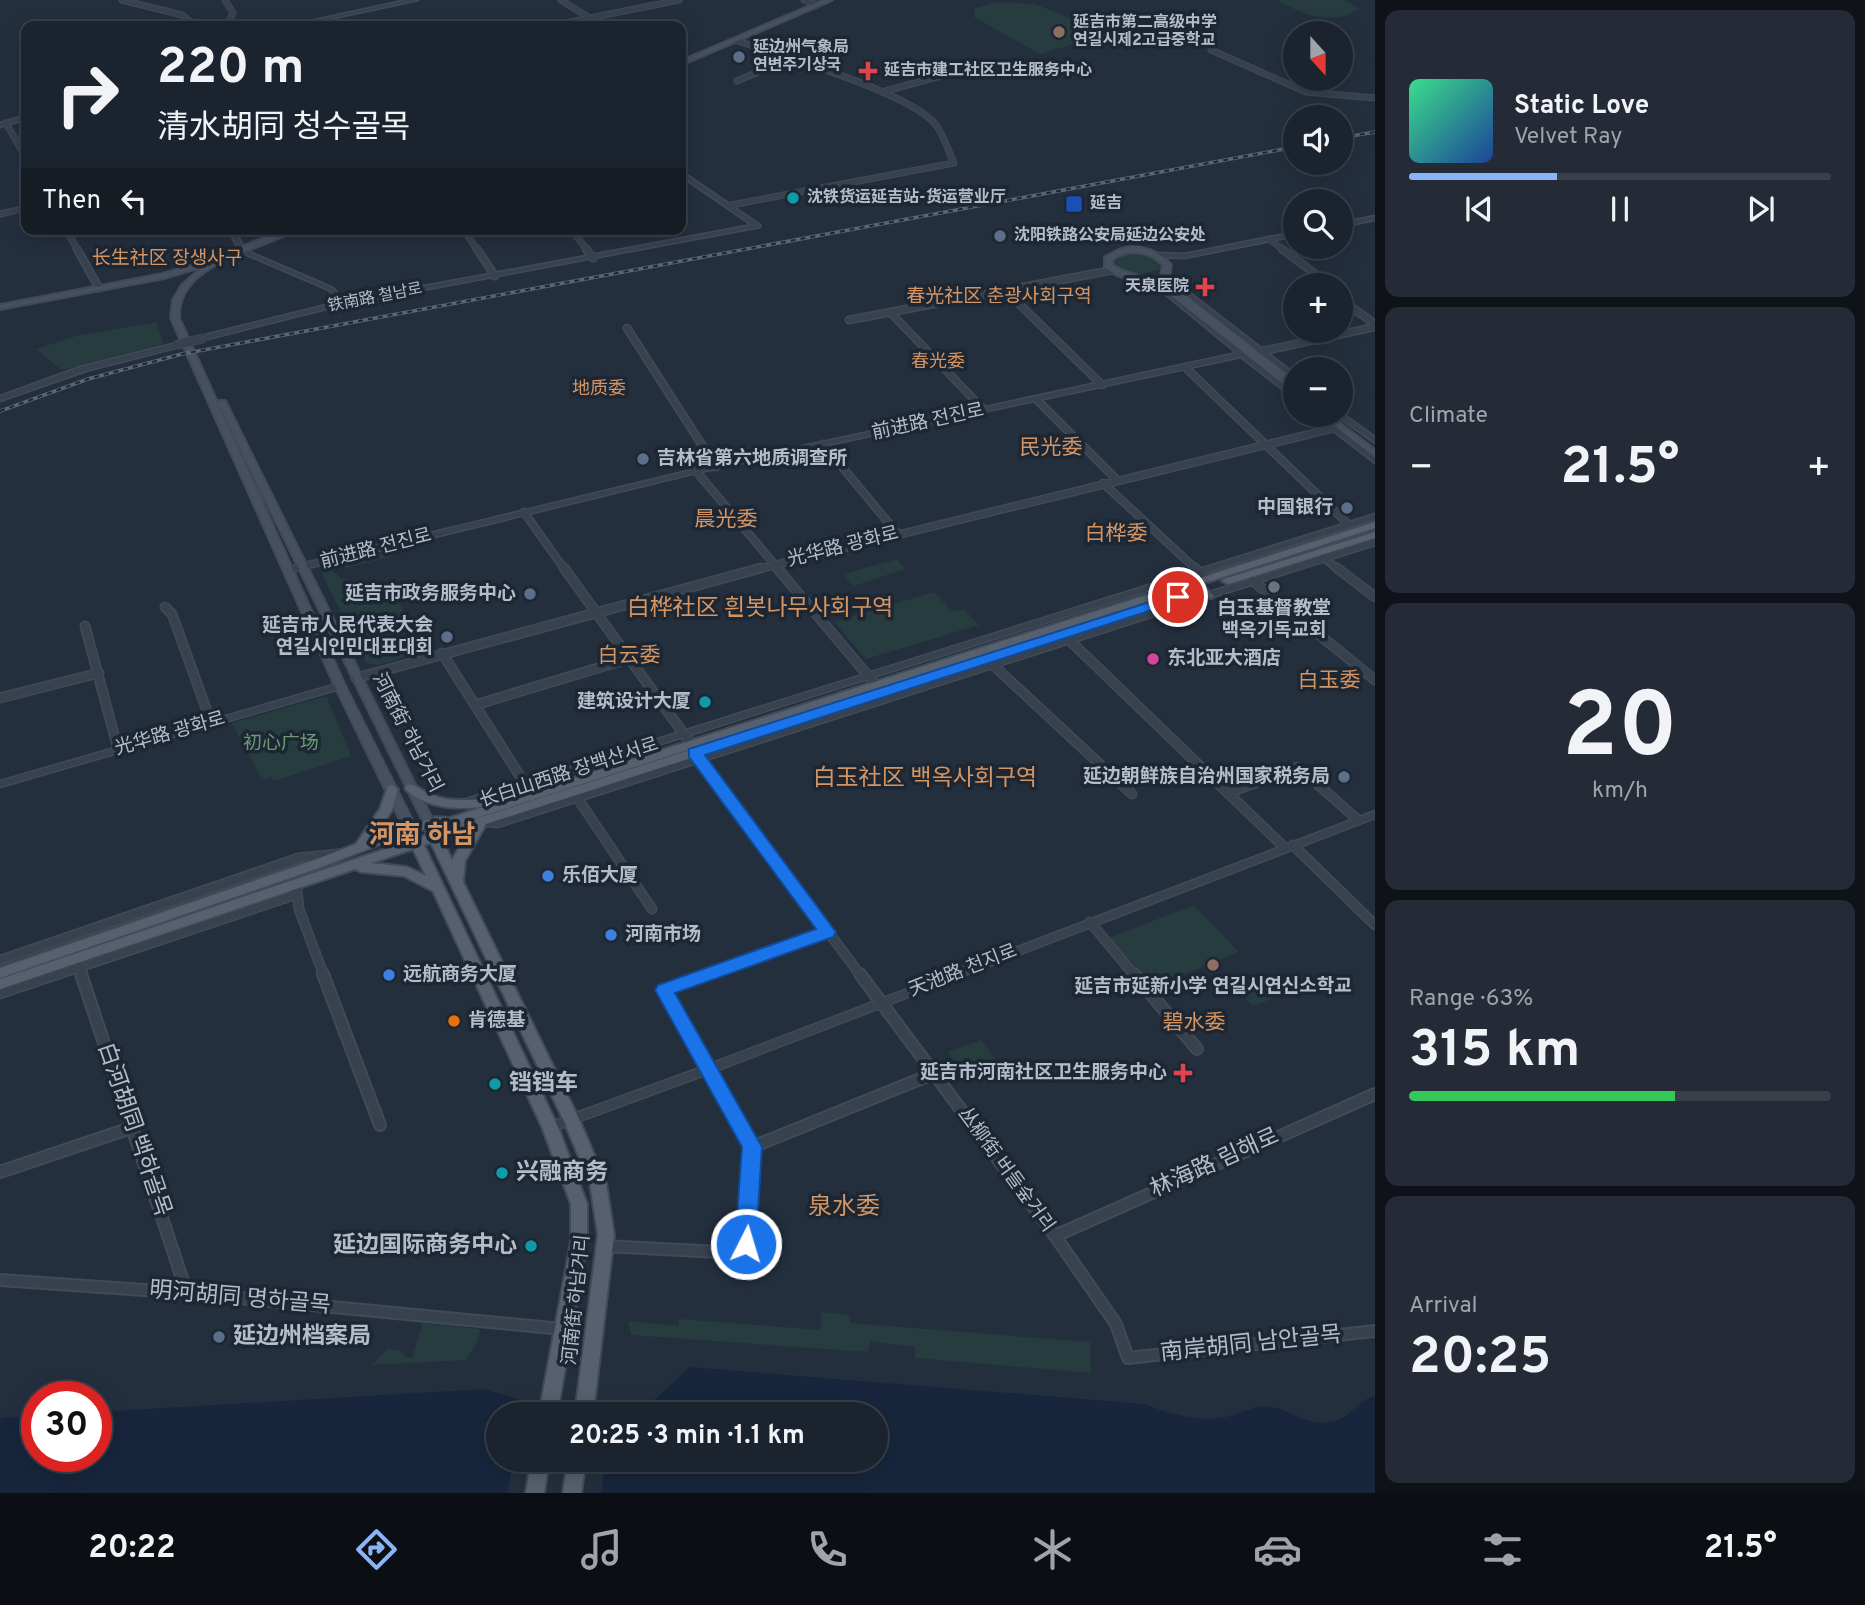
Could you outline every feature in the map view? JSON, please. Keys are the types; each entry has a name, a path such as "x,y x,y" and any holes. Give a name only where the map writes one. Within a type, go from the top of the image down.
{"main road":[{"path":"686,61 829,0"},
{"path":"0,307 183,271 280,235"},
{"path":"1283,376 1252,353 1168,289 1113,270 1107,262 1114,253 1136,250 1156,255 1172,288 1252,353 1283,380"},
{"name":"河南街 하남거리","path":"242,251 237,258 195,284 182,302 182,322 436,837 459,892 571,1119 598,1183 605,1217 604,1246 586,1402"},
{"path":"140,281 173,282 183,287 223,258"},
{"path":"1137,277 1165,271"},
{"name":"河南街 하남거리","path":"183,287 175,302 176,321 340,686 393,789 436,887 550,1126 576,1191 581,1224 550,1402"},
{"path":"1349,427 1375,447"},
{"path":"1337,428 1375,454"},
{"path":"259,506 271,503"},
{"name":"长白山西路 장백산서로","path":"0,984 482,821 1066,637 1203,584 1375,525"},
{"name":"长白山西路 장백산서로","path":"0,973 429,823 450,822 695,752 876,685 1203,584 1375,536"},
{"path":"411,788 428,801 513,802"},
{"path":"362,845 386,810 393,789"},
{"path":"459,892 455,869 482,821"},
{"path":"336,871 367,866 391,869 420,877 436,887"},
{"path":"535,1493 538,1472"},
{"path":"572,1493 575,1472"}],"street":[{"path":"122,0 182,15 190,21"},
{"path":"225,0 233,13 229,21"},
{"path":"324,21 415,0"},
{"path":"561,0 594,21"},
{"path":"638,0 647,6"},
{"path":"574,21 679,0"},
{"path":"804,0 817,5"},
{"path":"686,176 731,205 954,163 930,117 882,92 735,40"},
{"path":"1210,50 1306,92 1375,98"},
{"path":"737,81 788,59"},
{"path":"882,92 944,75"},
{"path":"21,119 3,124 21,151"},
{"name":"铁南路 철남로","path":"0,399 83,369 342,303 758,226 731,205"},
{"path":"0,214 21,209"},
{"path":"1353,223 1375,218"},
{"path":"1367,220 1375,225"},
{"path":"69,235 99,288"},
{"path":"234,235 242,251 331,289 342,303"},
{"path":"467,235 495,276"},
{"path":"576,235 593,258"},
{"path":"1156,255 1185,256 1283,236"},
{"path":"1269,239 1314,273"},
{"path":"1165,271 1185,256"},
{"path":"849,320 1113,270"},
{"path":"1005,290 1102,385"},
{"path":"1353,309 1375,325"},
{"path":"890,312 984,410"},
{"name":"前进路 전진로","path":"288,570 696,471 1375,325"},
{"path":"627,328 716,467"},
{"path":"1252,353 1283,371"},
{"path":"1252,353 1283,385"},
{"path":"1185,367 1348,524"},
{"path":"1036,399 1117,480"},
{"path":"1353,424 1375,441"},
{"path":"1337,428 1375,461"},
{"name":"光华路 광화로","path":"356,678 596,610 897,533 1337,428"},
{"path":"823,444 897,533"},
{"path":"696,471 876,685"},
{"path":"1103,484 1203,584 1253,581 1375,542"},
{"name":"丛柳街 버들숲거리","path":"524,512 631,658 650,691 1055,1236 1119,1328 1128,1358"},
{"path":"464,803 867,674 1203,584 1348,524 1375,516"},
{"path":"1324,558 1375,597"},
{"path":"1253,581 1375,680"},
{"path":"165,607 172,614 211,722"},
{"path":"85,626 118,749"},
{"path":"482,821 497,824 578,799 695,752 993,665 1066,637 1228,793 1375,925"},
{"path":"442,653 525,784"},
{"path":"475,705 631,658"},
{"path":"993,665 1132,794"},
{"path":"0,698 99,673"},
{"name":"光华路 광화로","path":"0,784 340,686"},
{"path":"1228,793 1298,767 1358,820"},
{"path":"578,799 652,909"},
{"name":"天池路 천지로","path":"550,1126 709,1069 1375,814"},
{"name":"长白山西路 장백산서로","path":"0,960 302,857 339,854"},
{"path":"296,884 299,909 380,1125"},
{"name":"长白山西路 장백산서로","path":"0,994 293,895 296,884"},
{"path":"1090,922 1197,1049"},
{"path":"604,1246 740,1253 746,1244 752,1147 664,990 827,932"},
{"name":"白河胡同 백하골목","path":"79,967 187,1293"},
{"path":"752,1147 935,1073"},
{"name":"林海路 림해로","path":"1055,1236 1375,1094"},
{"path":"0,1172 131,1128"},
{"name":"明河胡同 명하골목","path":"0,1280 187,1293 562,1329"},
{"name":"南岸胡同 남안골목","path":"1128,1358 1375,1331"}],"green space":[{"path":"1278,0 1344,0 1360,9 1344,16 1326,18 1301,12"},
{"path":"998,2 1035,4 1108,34 1040,54 974,17 975,8"},
{"path":"1138,253 1160,262 1159,270 1137,275 1113,265 1113,259 1120,255"},
{"path":"156,322 163,344 62,370 36,349 76,336"},
{"path":"393,550 393,556 346,568 340,566 333,571 342,579 350,579 365,604 395,597 416,630 402,634 414,655 378,665 366,663 320,570"},
{"path":"897,559 905,569 854,586 843,574"},
{"path":"934,592 953,612 964,609 979,625 866,659 834,622"},
{"name":"初心广场","path":"327,698 351,756 274,781 271,777 262,780 232,723"},
{"path":"1194,905 1239,952 1153,987 1109,938"},
{"path":"1293,973 1305,986 1253,1006 1241,993"},
{"path":"981,1040 998,1062 965,1075 948,1052"},
{"path":"821,1312 849,1315 850,1323 1090,1342 1091,1373 915,1358 915,1347 870,1341 868,1352 631,1335 628,1321 678,1326 679,1319 821,1330"},
{"path":"423,1323 480,1329 477,1342 466,1360 371,1365 388,1349 402,1351 406,1358 412,1358"}],"water":[{"path":"689,1367 1145,1404 1176,1414 1208,1419 1267,1406 1310,1421 1326,1423 1341,1419 1364,1400 1375,1396 1375,1493 0,1493 0,1418 21,1417 21,1472 112,1472 112,1411 484,1389 521,1400 541,1402 486,1402 486,1472 888,1472 888,1402 646,1402 656,1399"}],"pier":[{"path":"525,1397 574,1402 524,1402"},
{"path":"511,1472 604,1472 601,1493 507,1493"}],"railway":[{"path":"1353,136 1375,132"},
{"path":"0,411 88,379 182,354 1283,149"}],"place":[{"name":"延吉市第二高级中学 연길시제2고급중학교","path":"1059,32"},
{"name":"延边州气象局 연변주기상국","path":"739,57"},
{"name":"延吉市建工社区卫生服务中心","path":"868,71"},
{"name":"沈铁货运延吉站-货运营业厅","path":"793,198"},
{"name":"延吉","path":"1074,204"},
{"name":"沈阳铁路公安局延边公安处","path":"1000,236"},
{"name":"天泉医院","path":"1205,287"},
{"name":"吉林省第六地质调查所","path":"643,459"},
{"name":"中国银行","path":"1347,508"},
{"name":"白玉基督教堂 백옥기독교회","path":"1274,587"},
{"name":"延吉市政务服务中心","path":"530,594"},
{"name":"延吉市人民代表大会 연길시인민대표대회","path":"447,637"},
{"name":"东北亚大酒店","path":"1153,659"},
{"name":"建筑设计大厦","path":"705,702"},
{"name":"延边朝鲜族自治州国家税务局","path":"1344,777"},
{"name":"乐佰大厦","path":"548,876"},
{"name":"河南市场","path":"611,935"},
{"name":"延吉市延新小学 연길시연신소학교","path":"1213,965"},
{"name":"远航商务大厦","path":"389,975"},
{"name":"肯德基","path":"454,1021"},
{"name":"延吉市河南社区卫生服务中心","path":"1183,1073"},
{"name":"铛铛车","path":"495,1084"},
{"name":"兴融商务","path":"502,1173"},
{"name":"延边国际商务中心","path":"531,1246"},
{"name":"延边州档案局","path":"219,1337"}],"district":[{"name":"长生社区 장생사구","path":"167,259"},
{"name":"春光社区 춘광사회구역","path":"999,297"},
{"name":"春光委","path":"938,362"},
{"name":"地质委","path":"599,389"},
{"name":"民光委","path":"1051,448"},
{"name":"晨光委","path":"726,520"},
{"name":"白桦委","path":"1116,534"},
{"name":"白桦社区 흰봇나무사회구역","path":"760,609"},
{"name":"白云委","path":"629,656"},
{"name":"白玉委","path":"1329,681"},
{"name":"白玉社区 백옥사회구역","path":"925,779"},
{"name":"河南 하남","path":"422,836"},
{"name":"碧水委","path":"1194,1023"},
{"name":"泉水委","path":"844,1208"}],"route":[{"path":"746,1244 753,1166 752,1147 747,1133 664,990 827,932 788,875 695,753 1178,597"}]}
